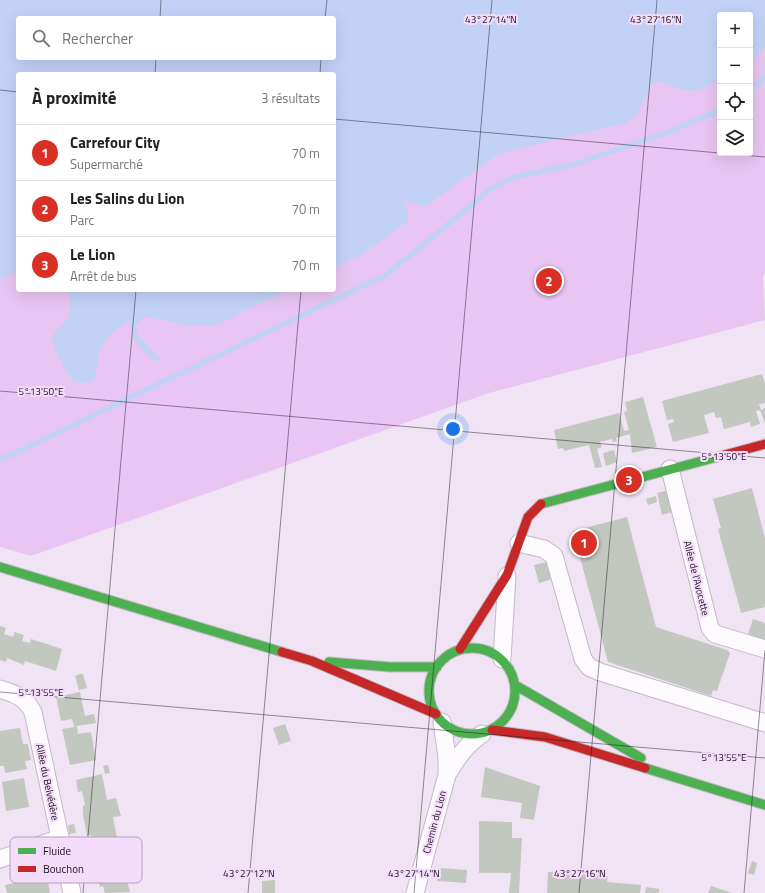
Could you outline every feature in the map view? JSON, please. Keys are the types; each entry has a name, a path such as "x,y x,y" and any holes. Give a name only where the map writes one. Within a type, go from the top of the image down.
{"main road":[{"path":"460,649 507,575 528,517 539,505 548,501 765,444"},
{"path":"0,567 312,661 439,718 460,733 487,732 545,737 765,804"},
{"path":"439,718 431,702 429,690 437,667 447,656 460,649 475,648 489,651 502,659 511,671 515,685 515,698 511,711 503,722 487,732"},
{"path":"312,661 390,666 437,667"},
{"path":"515,685 669,774"}],"street":[{"name":"Allée de l'Avocette","path":"670,470 710,628 720,636 765,649"},
{"path":"518,543 544,549 554,556 583,659 589,667 600,672 765,723"},
{"path":"502,659 507,575"},
{"name":"Allée du Belvédère","path":"0,689 20,695 29,704 33,712 60,837"},
{"name":"Chemin du Lion","path":"415,893 447,775 448,757 439,718"},
{"name":"Chemin du Lion","path":"447,775 464,748 487,732"},
{"path":"0,859 10,856"},
{"name":"Allée du Belvédère","path":"70,883 72,893"}],"shaded area":[{"path":"0,0 765,0 765,274 763,276 765,320 489,393 31,556 0,547"}],"water":[{"path":"0,0 765,0 765,48 753,58 753,12 717,12 717,81 703,88 690,91 660,81 651,84 638,113 626,123 508,151 496,156 430,203 423,206 406,201 404,204 409,213 408,221 363,254 336,267 336,72 16,72 16,272 0,280"},
{"path":"68,292 284,292 214,326 187,326 148,317 142,318 136,326 137,334 161,359 156,362 137,344 130,328 130,321 125,323 114,331 105,341 99,352 94,380 80,383 76,382 69,375 51,339 54,333 69,316"}],"building":[{"path":"762,374 765,384 765,403 759,404 761,410 765,408 765,423 760,410 756,411 760,424 751,427 750,422 724,429 721,417 716,418 714,412 704,415 709,433 673,442 668,424 674,422 673,419 667,420 662,401"},
{"path":"643,397 657,447 632,453 630,434 616,438 617,441 613,442 612,439 600,442 602,447 597,449 602,467 595,468 589,445 564,451 563,448 558,449 554,430 619,413 624,431 629,430 624,412 627,411 625,402"},
{"path":"614,450 617,462 606,466 603,453"},
{"path":"752,488 765,538 765,607 741,613 718,529 721,528 713,499"},
{"path":"670,490 676,511 662,515 657,493"},
{"path":"656,496 657,502 648,505 646,499"},
{"path":"627,517 656,627 727,650 730,653 717,691 713,690 711,696 608,662 573,531"},
{"path":"547,562 552,579 539,583 534,565"},
{"path":"753,619 765,623 765,640 748,634"},
{"path":"0,626 6,628 4,634 13,637 15,632 24,635 22,641 30,643 31,639 62,649 56,671 25,661 24,665 7,658 6,662 0,660"},
{"path":"83,674 87,688 79,690 75,676"},
{"path":"80,692 85,716 94,714 96,723 77,726 78,734 91,732 96,760 70,765 62,729 74,727 72,719 61,721 56,697"},
{"path":"285,724 291,741 279,745 273,728"},
{"path":"20,728 23,744 28,744 31,760 25,761 27,769 5,773 4,766 0,766 0,731"},
{"path":"108,765 110,773 105,774 103,766"},
{"path":"485,767 540,786 534,820 520,818 522,803 481,797"},
{"path":"102,774 107,800 116,798 121,816 113,817 117,837 87,836 83,815 83,806 85,805 82,791 78,792 76,780"},
{"path":"24,778 29,807 6,811 2,782"},
{"path":"479,821 512,822 512,838 522,838 519,893 509,893 511,873 479,873"},
{"path":"74,824 76,833 69,834 68,825"},
{"path":"752,861 757,863 754,875 748,873"},
{"path":"438,868 467,870 466,883 437,881"},
{"path":"548,872 608,876 607,882 641,885 640,893 547,893"},
{"path":"275,880 275,893 262,893 262,881"},
{"path":"14,883 48,883 50,893 7,893 5,885"},
{"path":"99,883 128,883 130,892 105,893 103,886 100,887"},
{"path":"711,886 732,893 708,893"},
{"path":"646,887 659,889 659,893 645,893"}],"waterway":[{"path":"753,88 765,78"},
{"path":"0,460 386,275 493,187 515,177 575,164 669,132 717,111"}],"traffic: fast":[{"path":"541,504 717,457"},
{"path":"0,567 282,652"},
{"path":"472,648 488,651 496,655 508,667 512,675 515,691 512,707 508,715 496,727 488,731 472,734 456,731 448,727 436,715 432,707 429,691 432,675 436,667 448,655 456,651 472,648"},
{"path":"329,662 390,667 437,667"},
{"path":"515,685 641,758"},
{"path":"645,768 765,805"}],"traffic: jam":[{"path":"717,457 765,444"},
{"path":"460,649 507,575 528,517 541,504"},
{"path":"282,652 312,661 436,714"},
{"path":"492,730 545,737 645,768"}],"place":[{"name":"Les Salins du Lion","path":"549,281"},
{"name":"Le Lion","path":"629,480"},
{"name":"Carrefour City","path":"584,543"}]}
